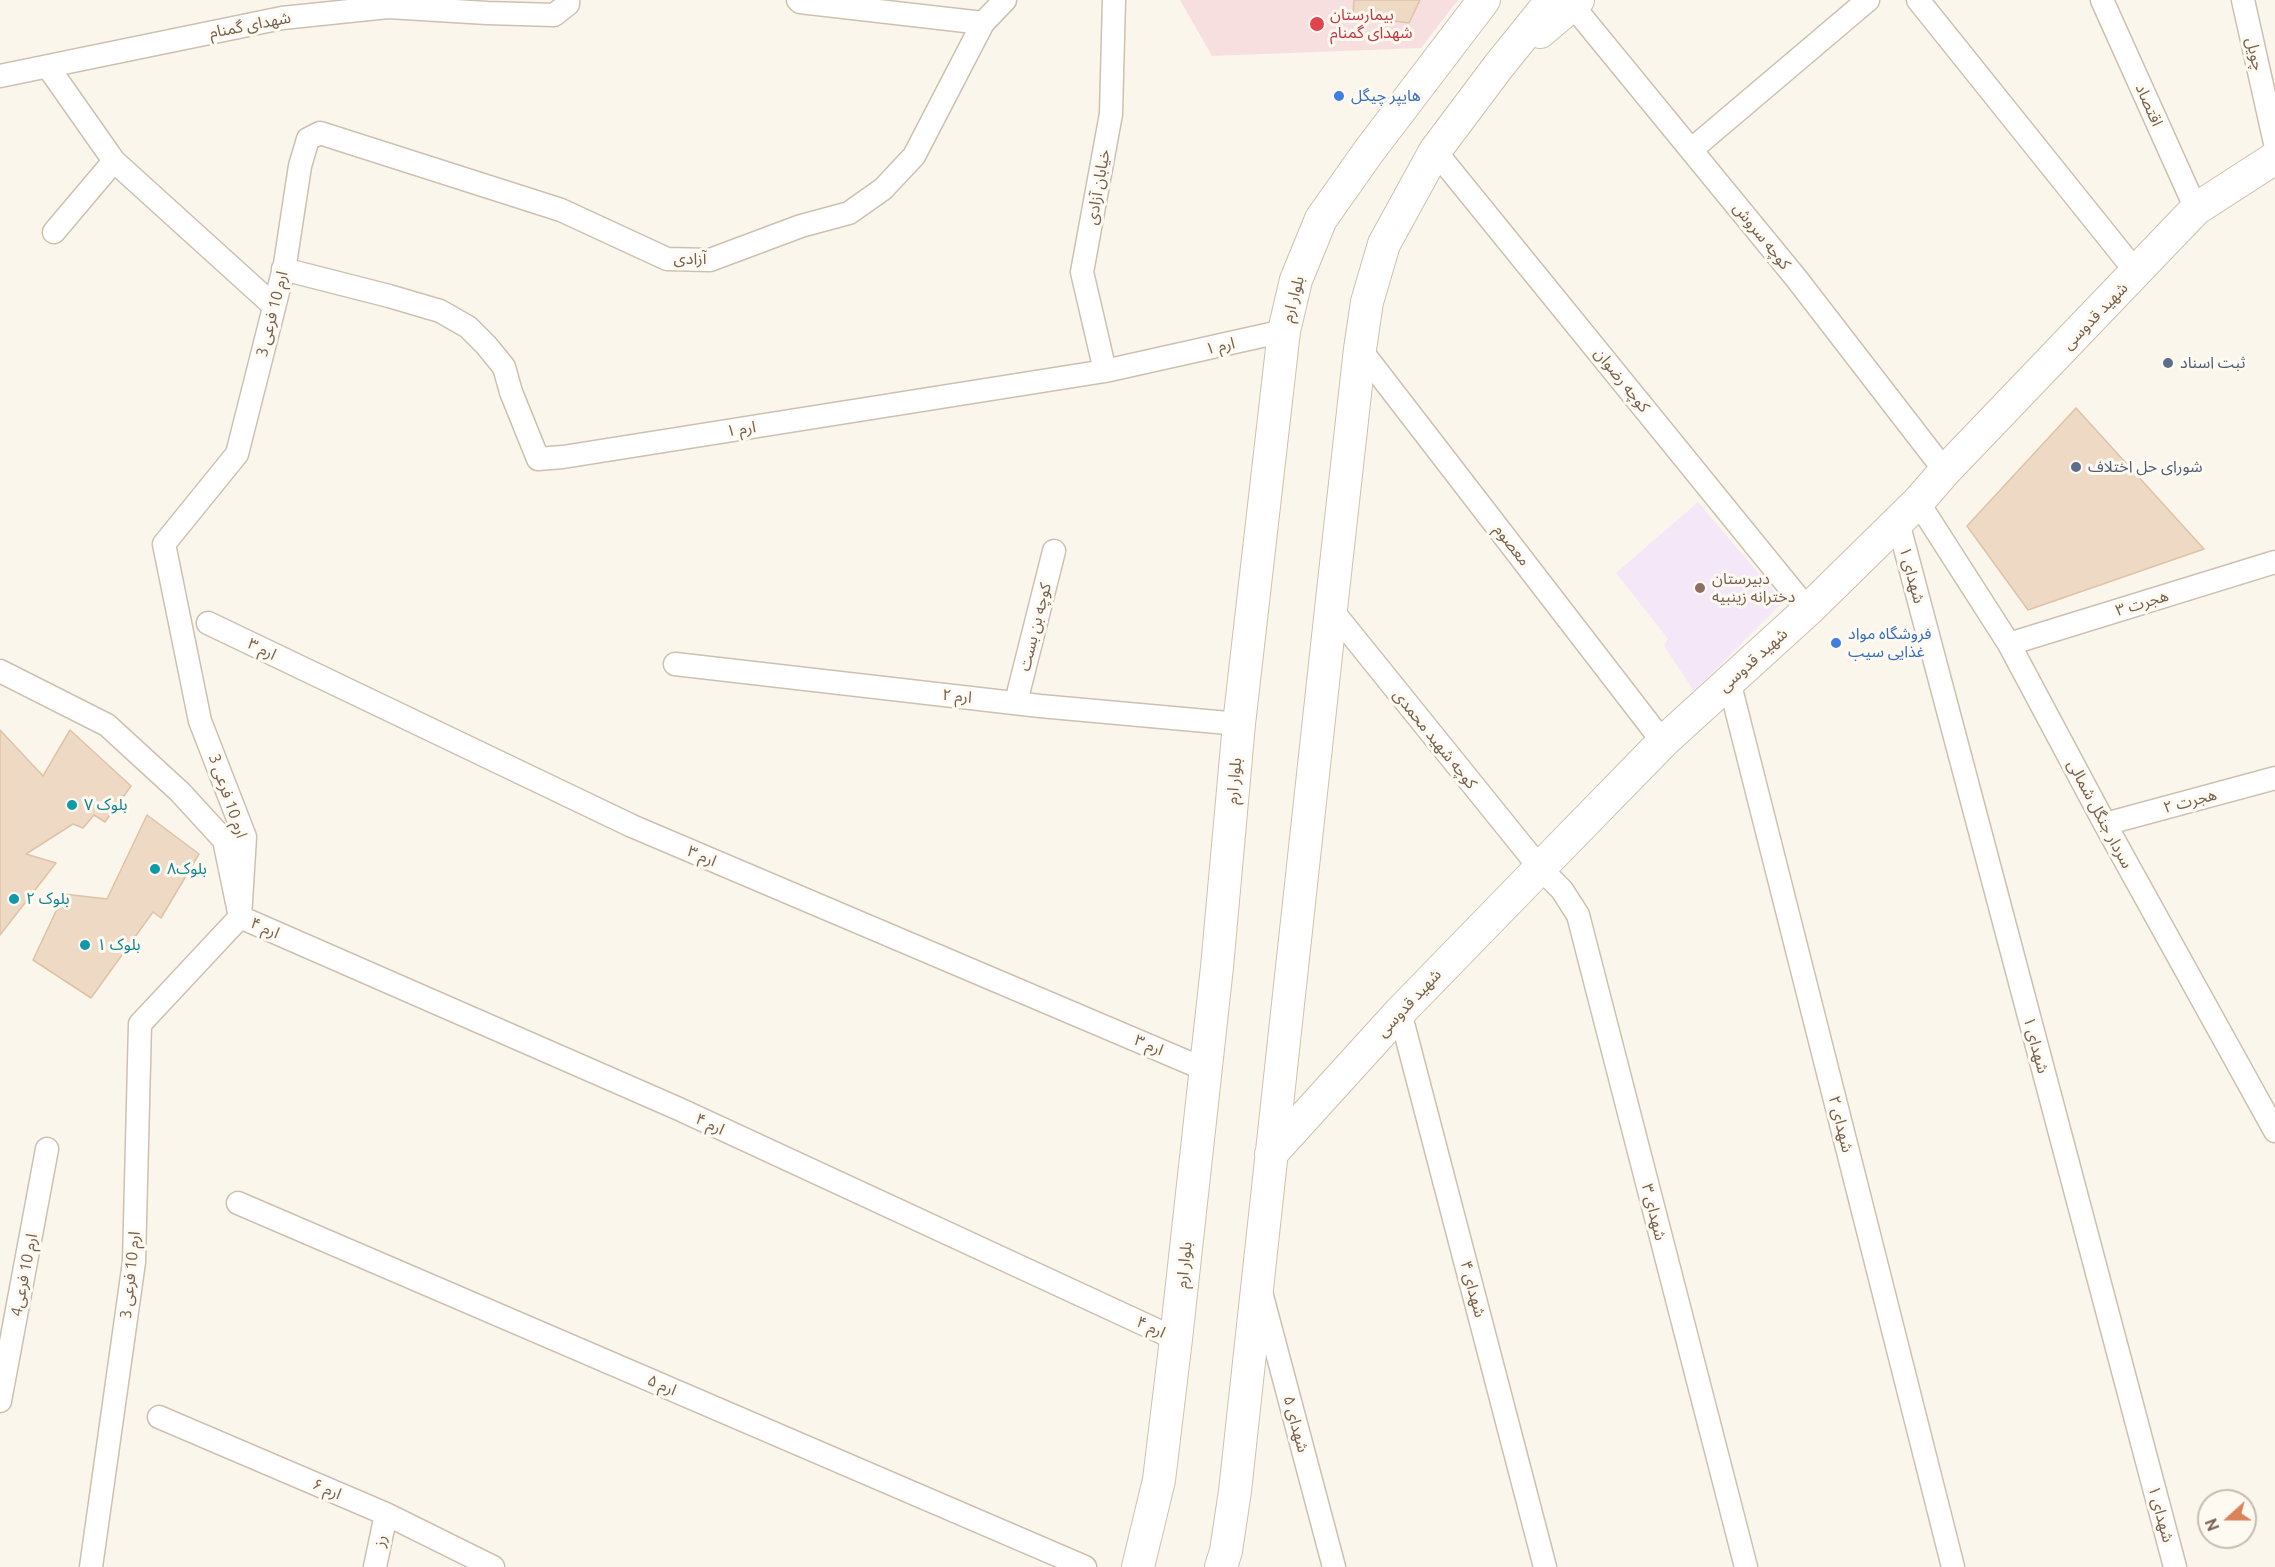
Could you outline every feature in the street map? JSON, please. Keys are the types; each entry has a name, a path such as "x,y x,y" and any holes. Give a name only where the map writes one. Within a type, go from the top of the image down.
{"main road":[{"name":"بلوار ارم","path":"1138,1567 1159,1480 1176,1339 1217,967 1239,724 1284,331 1296,280 1321,219 1451,41 1484,0"},
{"path":"1451,41 1509,0"},
{"path":"1221,1567 1226,1551 1235,1491 1330,609 1367,303 1384,244 1435,151 1498,67 1568,2"},
{"name":"شهید قدوسی","path":"1271,1154 1400,1012 1540,868 1664,742 1808,610 1908,512 2196,209 2275,158"}],"street":[{"name":"شهدای گمنام","path":"0,76 282,18 388,7 554,15 568,4 568,0"},
{"path":"798,0 983,23"},
{"name":"آزادی","path":"300,166 308,139 320,133 561,210 667,259 710,260 801,226 849,213 883,189 914,156 983,23 1005,0"},
{"name":"خیابان آزادی","path":"1105,371 1082,273 1111,114 1114,0"},
{"path":"1691,150 1868,0"},
{"path":"1918,0 2137,273"},
{"name":"اقتصاد","path":"2102,0 2196,209"},
{"name":"چویل","path":"2243,0 2275,143"},
{"name":"کوچه سروش","path":"1568,2 1796,278 1946,471"},
{"path":"48,67 114,161 274,306"},
{"name":"کوچه رضوان","path":"1435,151 1808,610"},
{"path":"54,232 114,161"},
{"name":"ارم 10 فرعی 3","path":"91,1567 134,1262 140,1024 240,916 245,837 200,721 164,544 237,454 283,269 300,166"},
{"name":"ارم ۱","path":"283,269 440,311 468,327 504,367 511,392 538,459 586,454 1105,371 1284,331"},
{"name":"معصوم","path":"1360,349 1664,742"},
{"name":"سردار جنگل شمالی","path":"1908,512 2008,644 2105,824 2272,1120"},
{"name":"شهدای ۱","path":"1908,512 2175,1567"},
{"name":"کوچه بن بست","path":"1016,702 1054,551"},
{"name":"هجرت ۳","path":"2008,644 2275,562"},
{"name":"کوچه شهید محمدی","path":"1330,609 1540,868"},
{"name":"ارم ۳","path":"208,623 632,826 1204,1069"},
{"name":"ارم ۲","path":"675,664 1040,706 1239,724"},
{"path":"0,672 107,725 180,792 224,840 240,916"},
{"name":"شهدای ۲","path":"1729,681 1953,1567"},
{"name":"هجرت ۲","path":"2105,824 2275,778"},
{"name":"شهدای ۳","path":"1540,868 1562,890 1578,915 1746,1567"},
{"name":"ارم ۴","path":"240,916 679,1109 1176,1339"},
{"name":"شهدای ۴","path":"1400,1012 1545,1567"},
{"name":"ارم 10 فرعی4","path":"0,1401 47,1149"},
{"name":"ارم ۵","path":"238,1203 1085,1567"},
{"name":"شهدای ۵","path":"1258,1281 1334,1567"},
{"name":"ارم ۶","path":"159,1417 386,1515 493,1567"},
{"name":"رز","path":"375,1567 386,1515"}],"shaded area":[{"name":"بیمارستان شهدای گمنام","path":"1180,0 1458,0 1421,48 1212,56"},
{"name":"دبیرستان دخترانه زینبیه","path":"1698,502 1783,602 1694,691 1664,646 1668,639 1616,573"}],"building":[{"path":"1354,0 1420,0 1409,23 1353,15"},
{"name":"شورای حل اختلاف","path":"2076,408 2204,549 2028,610 1967,526"},
{"path":"0,730 43,776 70,730 131,786 105,822 94,815 83,828 73,824 26,854 56,863 0,935"},
{"path":"147,815 199,854 161,918 153,912 91,998 33,960 64,894 107,899"}],"place":[{"name":"بیمارستان شهدای گمنام","path":"1317,24"},
{"name":"هایپر چیگل","path":"1339,96"},
{"name":"ثبت اسناد","path":"2168,363"},
{"name":"شورای حل اختلاف","path":"2076,467"},
{"name":"دبیرستان دخترانه زینبیه","path":"1700,588"},
{"name":"فروشگاه مواد غذایی سیب","path":"1836,643"},
{"name":"بلوک ۷","path":"72,805"},
{"name":"بلوک۸","path":"155,869"},
{"name":"بلوک ۲","path":"14,899"},
{"name":"بلوک ۱","path":"85,945"}]}
